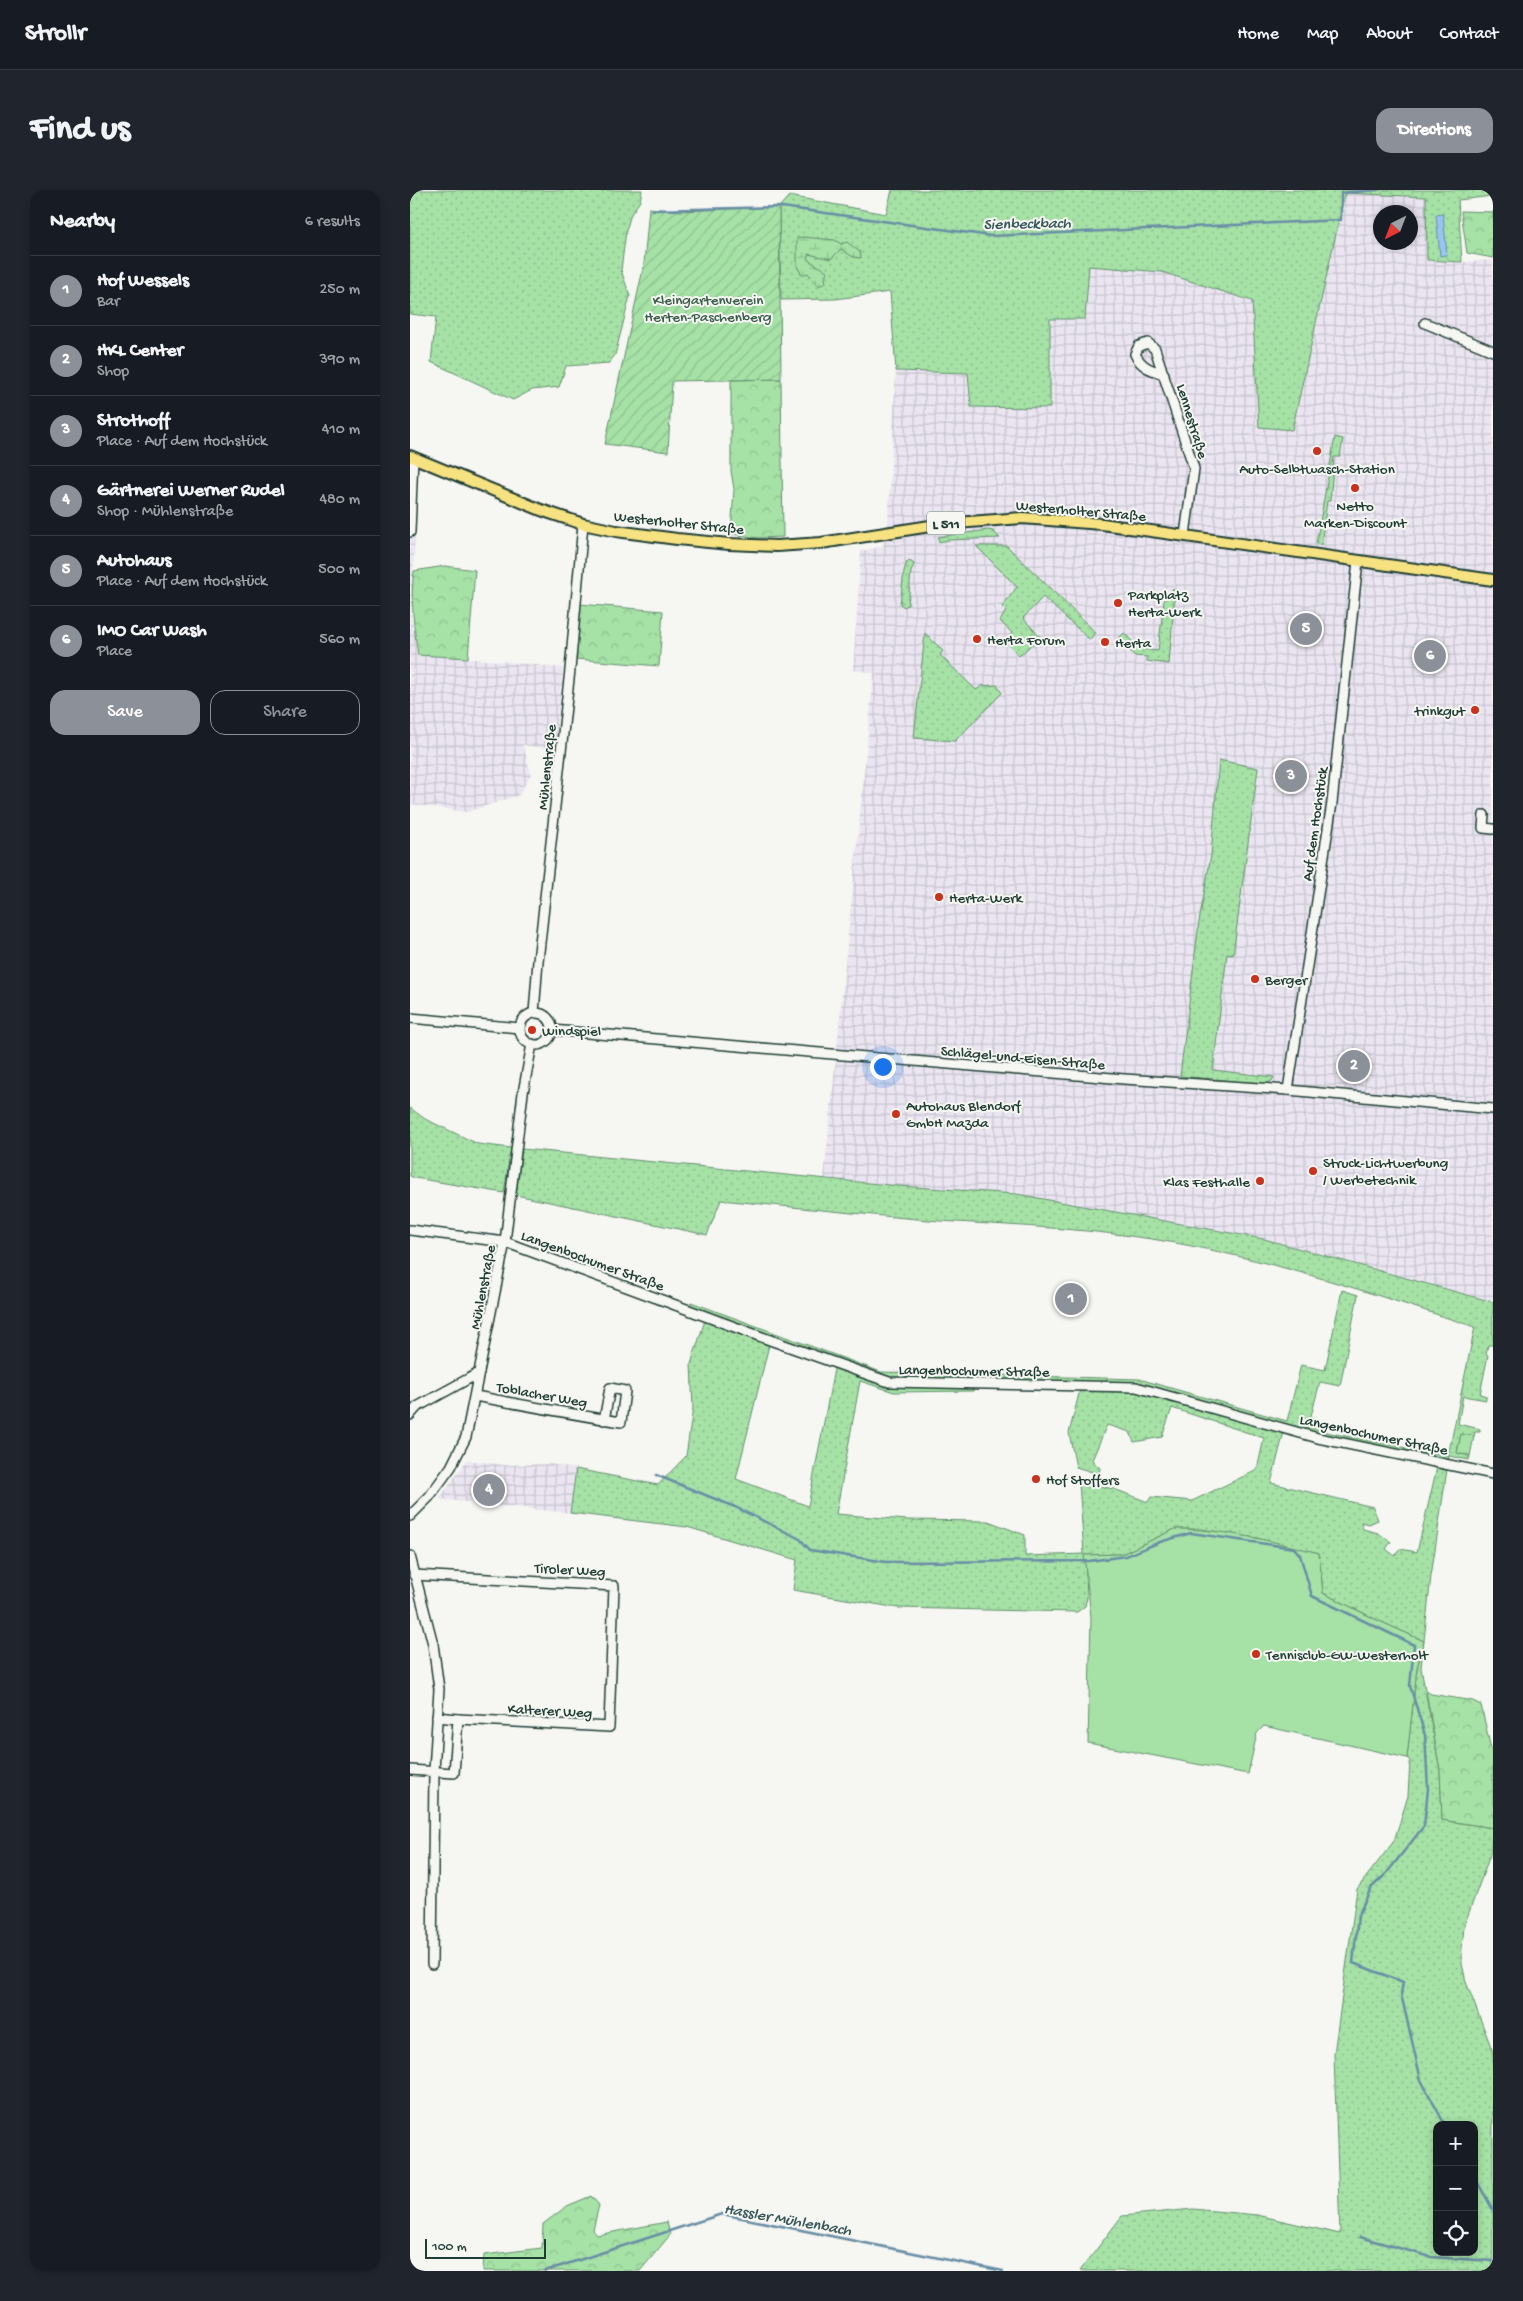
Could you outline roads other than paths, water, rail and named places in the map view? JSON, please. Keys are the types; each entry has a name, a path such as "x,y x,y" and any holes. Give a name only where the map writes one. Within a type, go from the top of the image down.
{"main road":[{"name":"Westerholter Straße","path":"411,456 541,510 583,524 616,531 677,539 777,546 821,543 943,524 1022,518 1102,524 1493,580"}],"street":[{"path":"1425,323 1493,351"},
{"name":"Lennestraße","path":"1164,374 1194,469 1185,535"},
{"path":"410,532 411,456"},
{"name":"Mühlenstraße","path":"534,1013 570,670 583,524"},
{"name":"Auf dem Hochstück","path":"1288,1090 1332,803 1358,561"},
{"path":"1484,815 1483,828 1493,830"},
{"path":"534,1013 547,1018 552,1030 545,1042 532,1044 524,1039 520,1028 524,1018 534,1013"},
{"path":"410,1018 520,1028"},
{"name":"Schlägel-und-Eisen-Straße","path":"552,1030 1124,1079 1288,1090 1493,1110"},
{"name":"Mühlenstraße","path":"410,1516 429,1497 451,1467 466,1437 505,1242 523,1093 532,1044"},
{"name":"Langenbochumer Straße","path":"410,1230 505,1242 733,1327 890,1382 1136,1387 1318,1438 1493,1474"},
{"path":"410,1415 417,1407 479,1373"},
{"name":"Toblacher Weg","path":"475,1396 604,1420"},
{"path":"410,1556 433,1644 438,1689 434,1771 432,1964"},
{"name":"Tiroler Weg","path":"414,1575 614,1586 610,1696"},
{"name":"Kalterer Weg","path":"458,1719 609,1727 610,1696"},
{"path":"410,1770 454,1773 458,1719 437,1717"}],"water":[{"path":"1443,214 1447,255 1440,256 1436,215"}],"waterway":[{"name":"Sienbeckbach","path":"652,210 782,207 991,236 1341,220 1341,193 1378,190"},
{"path":"656,1475 735,1507 800,1539 810,1550 886,1562 1089,1561 1126,1556 1160,1542 1191,1533 1294,1548 1300,1555 1312,1596 1414,1645 1410,1686 1425,1735 1428,1789 1424,1826 1386,1874 1371,1888 1358,1916 1353,1963 1403,1982 1401,1994 1421,2080 1443,2121"},
{"path":"1478,2183 1493,2210"},
{"name":"Hassler Mühlenbach","path":"545,2271 722,2214 1003,2271"},
{"path":"1360,2237 1431,2257 1493,2261"}],"place":[{"name":"Auto-Selbtwasch-Station","path":"1317,451"},
{"name":"Netto Marken-Discount","path":"1355,488"},
{"name":"Parkplatz Herta-Werk","path":"1118,603"},
{"name":"Autohaus","path":"1306,629"},
{"name":"Herta Forum","path":"977,639"},
{"name":"Herta","path":"1105,642"},
{"name":"IMO Car Wash","path":"1430,656"},
{"name":"trinkgut","path":"1475,710"},
{"name":"Strothoff","path":"1291,776"},
{"name":"Herta-Werk","path":"939,897"},
{"name":"Berger","path":"1255,979"},
{"name":"Windspiel","path":"532,1030"},
{"name":"HKL Center","path":"1354,1066"},
{"name":"Autohaus Blendorf GmbH Mazda","path":"896,1114"},
{"name":"Struck-Lichtwerbung / Werbetechnik","path":"1313,1171"},
{"name":"Klas Festhalle","path":"1260,1181"},
{"name":"Hof Wessels","path":"1071,1299"},
{"name":"Hof Stoffers","path":"1036,1479"},
{"name":"Gärtnerei Werner Rudel","path":"489,1490"},
{"name":"Tennisclub-GW-Westerholt","path":"1256,1654"}],"park label":[{"name":"Kleingartenverein Herten-Paschenberg","path":"708,308"}]}
